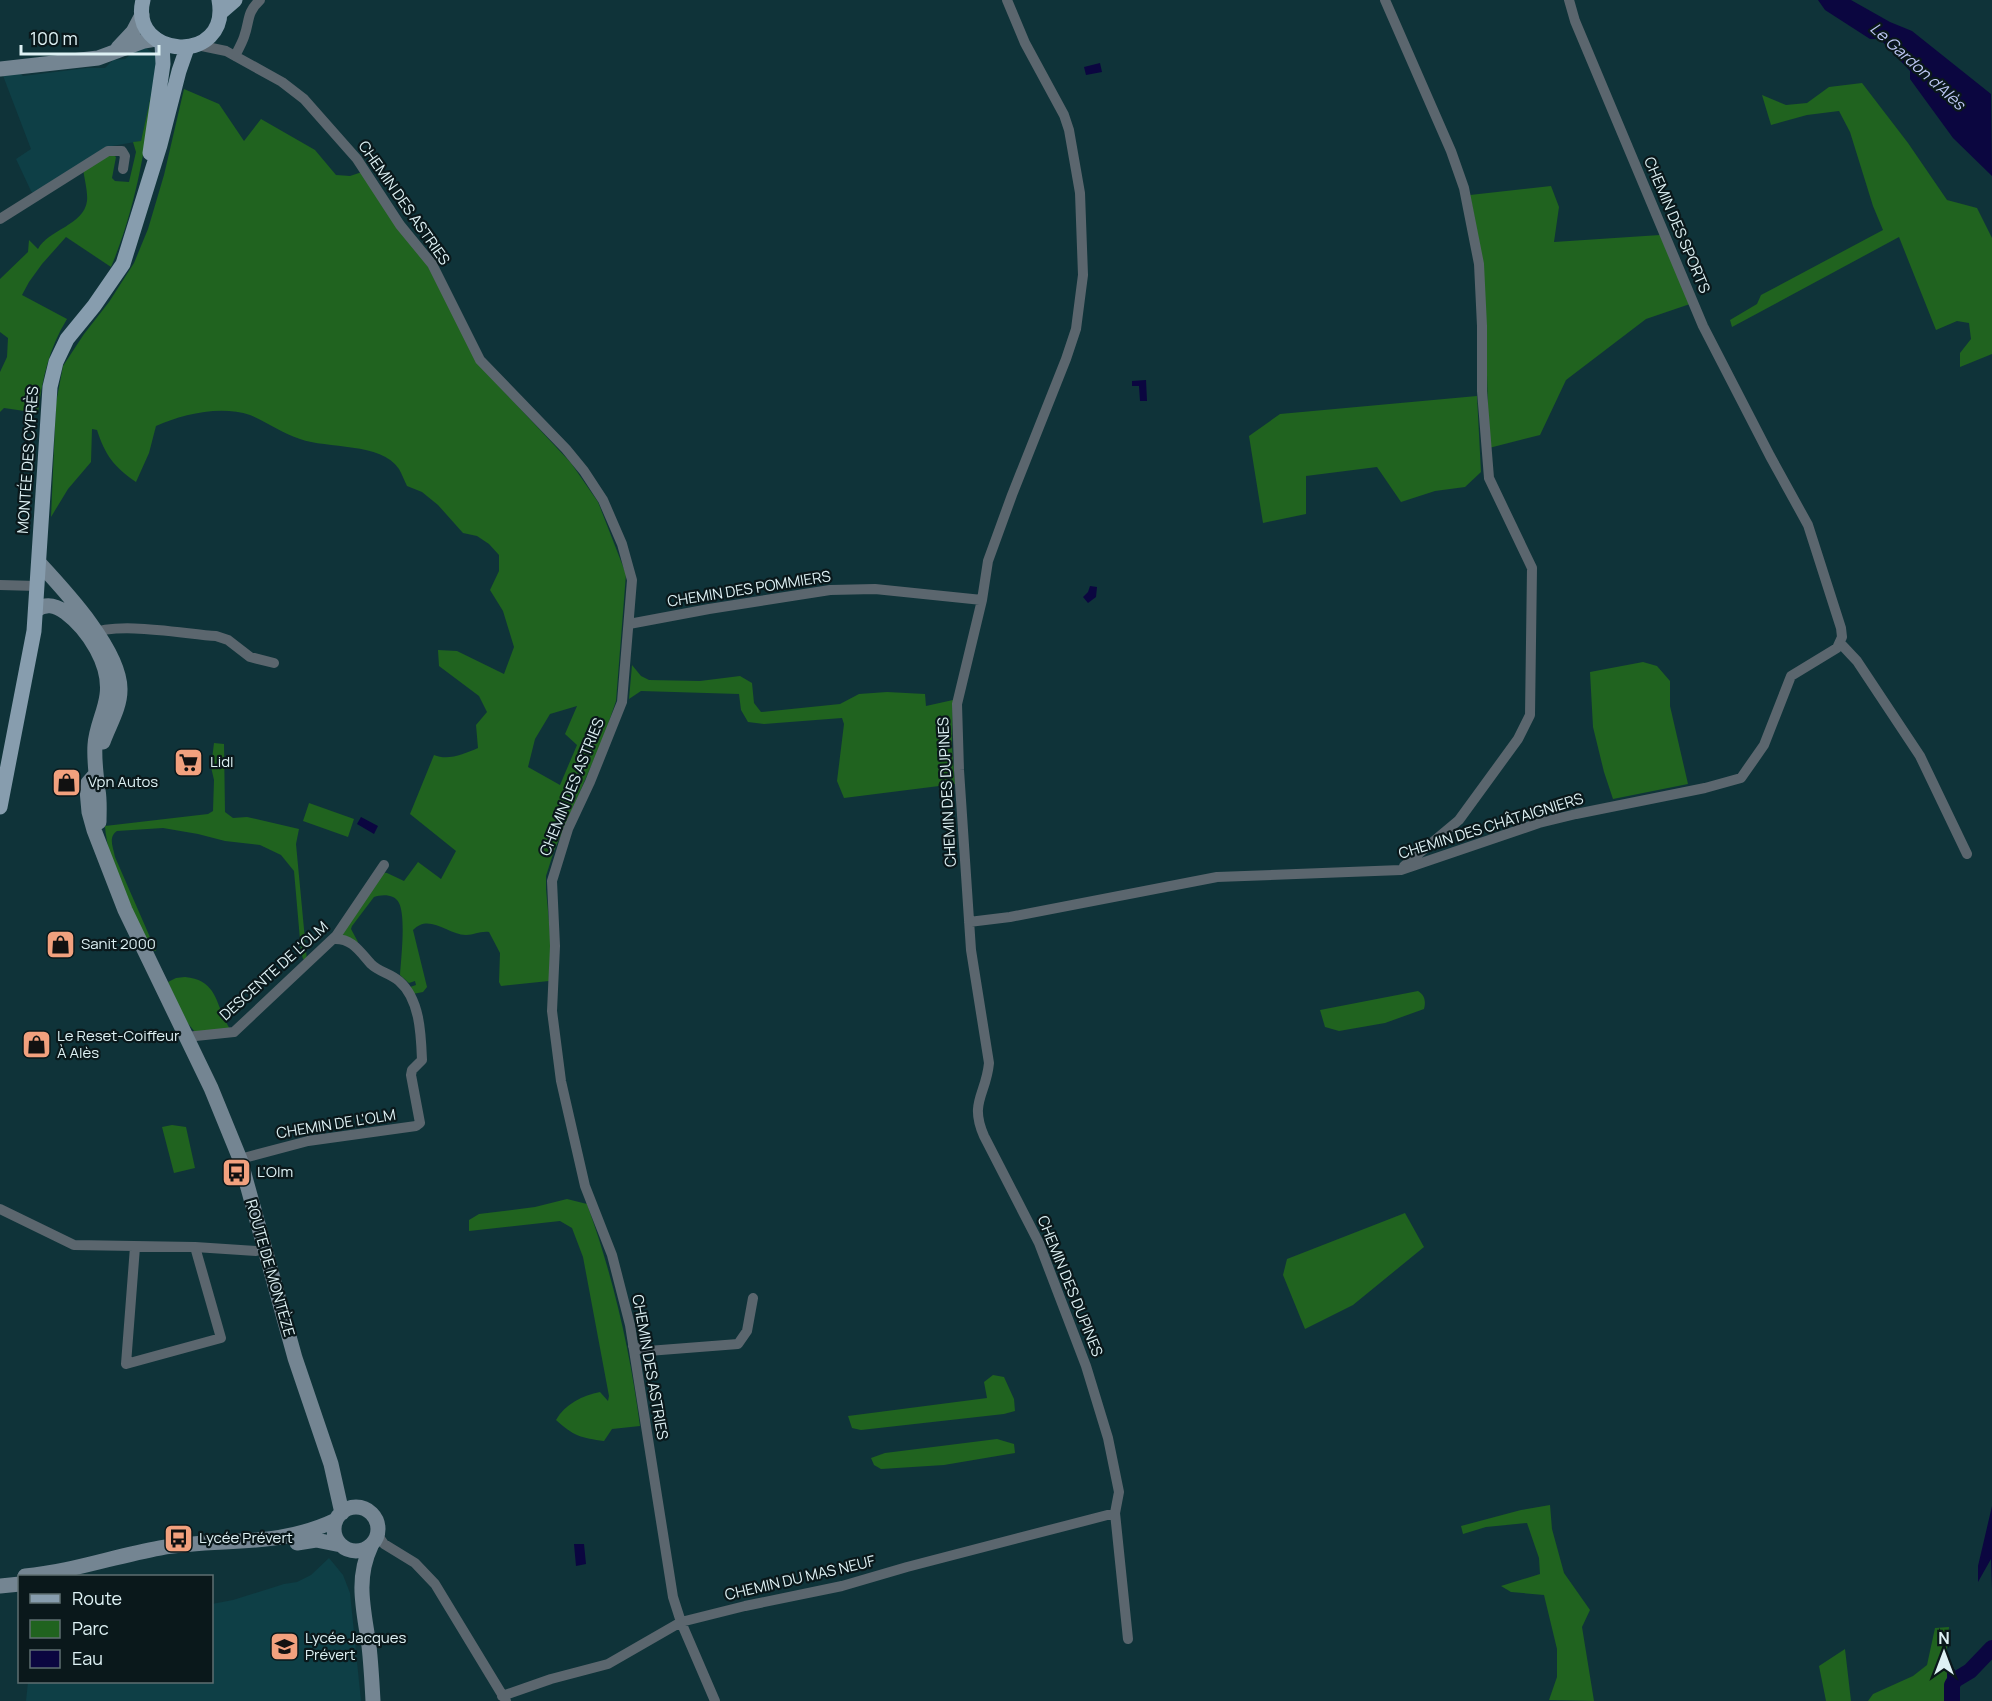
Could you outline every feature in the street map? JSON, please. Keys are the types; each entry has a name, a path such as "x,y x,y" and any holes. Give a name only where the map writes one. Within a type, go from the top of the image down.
{"main road":[{"path":"143,8 149,32 159,41 174,48 192,46 213,32 219,6 235,0"},
{"name":"MONTÉE DES CYPRÈS","path":"148,183 150,149 163,64 159,41"},
{"name":"MONTÉE DES CYPRÈS","path":"0,807 7,737 34,631 48,410 50,387 56,362 67,339 94,306 123,264 160,145 179,71 192,46"}],"street":[{"path":"230,54 245,35 247,18 260,0"},
{"name":"CHEMIN DES DUPINES","path":"1007,0 1025,44 1064,115 1069,129 1080,193 1083,275 1076,328 1066,359 988,561 982,600 957,704 970,950 989,1063 977,1108 980,1125 1039,1243 1086,1366 1108,1438 1119,1492 1115,1513 1128,1639"},
{"path":"1385,0 1451,151 1464,188 1479,264 1482,392 1489,478 1532,568 1530,715 1518,739 1459,820 1401,870"},
{"name":"CHEMIN DES SPORTS","path":"1569,0 1575,21 1703,326 1808,525 1841,628 1841,644"},
{"path":"113,52 129,38 143,8"},
{"name":"CHEMIN DES ASTRIES","path":"213,32 230,54"},
{"path":"0,69 98,57 159,41"},
{"name":"CHEMIN DES ASTRIES","path":"192,46 230,54 282,82 304,99 357,159 400,225 432,264 480,360 566,449 584,471 603,500 622,544 632,580 622,702 590,782 568,829 552,881 555,946 552,1011 561,1081 585,1186 612,1255 630,1325 673,1597 681,1622 715,1701"},
{"path":"0,219 108,151 122,151 125,156 123,169"},
{"name":"ROUTE DE MONTÈZE","path":"40,564 74,601 92,633 104,669 107,684 106,699 95,741 100,843 125,910 211,1089 240,1159 295,1358 331,1464 339,1517"},
{"path":"0,585 38,586"},
{"name":"CHEMIN DES POMMIERS","path":"629,624 830,590 875,589 982,600"},
{"name":"ROUTE DE MONTÈZE","path":"36,610 42,605 59,608 92,633"},
{"path":"92,633 108,628 216,636 228,640 250,657 274,663"},
{"path":"1841,644 1857,661 1920,756 1967,854"},
{"name":"CHEMIN DES CHÂTAIGNIERS","path":"969,922 1010,917 1217,877 1401,870 1549,821 1706,788 1741,778 1764,745 1791,676 1841,644"},
{"name":"DESCENTE DE L'OLM","path":"186,1037 234,1032 334,939 384,865"},
{"name":"CHEMIN DE L'OLM","path":"240,1159 297,1143 416,1126 420,1123 411,1075 412,1070 422,1060 421,1045 416,1008 411,997 399,981 377,969 351,942 334,939"},
{"path":"0,1209 74,1245 241,1248 256,1251 264,1249"},
{"path":"135,1247 126,1364 221,1338 195,1247"},
{"path":"633,1347 648,1351 738,1344 747,1331 753,1298"},
{"name":"ROUTE DE MONTÈZE","path":"331,1464 357,1508"},
{"path":"30,1575 162,1548 282,1538 315,1530 352,1508 357,1508 371,1514 378,1527 376,1542 365,1560 360,1588"},
{"name":"CHEMIN DU MAS NEUF","path":"504,1698 551,1679 608,1664 681,1622 842,1586 1115,1513"},
{"path":"339,1517 335,1533 345,1547 360,1588 369,1646 373,1701"},
{"path":"66,1575 198,1551 316,1540 360,1551 376,1542"},
{"path":"376,1542 415,1563 435,1584 504,1698"},
{"path":"0,1579 18,1577"},
{"path":"0,1586 18,1584"}],"shaded area":[{"path":"146,48 157,56 154,82 141,141 112,146 33,193 16,159 31,149 2,73 17,70 23,76 105,68 113,60 125,59 138,49"},
{"name":"Lycée Jacques Prévert","path":"329,1558 343,1575 350,1593 361,1701 26,1701 28,1683 213,1683 213,1604 297,1582 311,1575"}],"green space":[{"path":"154,82 139,176 120,245 111,267 66,237 42,264 22,295 67,319 55,341 47,364 38,413 4,408 0,412 0,372 7,357 8,338 0,332 0,279 28,252 29,240 38,249 49,237 79,216 87,201 83,168 112,154 116,157 112,178 115,181 129,182 136,152 133,142 141,141"},
{"path":"1862,83 1908,143 1947,200 1977,208 1992,238 1992,354 1960,367 1960,353 1971,339 1969,323 1957,321 1936,330 1899,237 1732,327 1730,320 1757,304 1761,295 1883,230 1873,206 1850,132 1839,111 1807,115 1771,125 1762,95 1786,105 1807,103 1829,87"},
{"path":"184,89 219,104 244,141 261,119 315,150 336,175 350,176 362,172 425,261 480,366 571,463 598,502 626,574 616,701 603,739 554,851 546,876 551,944 549,981 501,986 499,982 500,953 489,932 466,935 425,923 413,930 427,987 423,992 413,994 410,987 416,985 415,981 409,983 400,975 403,938 401,909 395,898 388,896 374,897 352,926 351,929 357,943 341,936 379,872 404,881 418,862 441,879 456,851 410,814 434,755 450,757 478,748 476,725 487,712 479,696 439,666 438,650 457,651 504,674 514,647 503,611 490,590 499,571 499,555 489,544 477,536 463,533 438,505 422,492 407,486 399,469 391,460 380,454 300,439 250,415 227,411 202,412 156,426 149,453 136,482 111,460 97,430 92,429 91,462 68,489 51,517 56,403 63,366 134,263 148,229 164,175","holes":["577,706 565,734 577,745 560,785 528,767 535,739 550,714"]},
{"path":"1551,186 1559,207 1554,242 1660,235 1690,304 1646,319 1566,380 1540,435 1489,448 1483,289 1470,195"},
{"path":"1477,396 1481,472 1465,487 1435,491 1401,502 1377,467 1306,476 1306,514 1263,523 1249,436 1280,414"},
{"path":"1643,662 1657,666 1670,681 1670,706 1688,784 1613,799 1593,727 1590,672"},
{"path":"632,665 641,676 649,680 700,681 740,676 752,683 754,703 761,712 840,704 859,694 887,692 925,694 926,706 953,700 952,746 955,784 844,798 837,781 844,724 842,718 764,724 748,722 741,710 739,694 641,691 629,699"},
{"path":"214,743 224,744 225,812 233,818 247,817 299,829 296,844 307,961 303,959 301,951 294,871 281,855 260,845 225,841 163,828 114,833 112,842 115,857 156,951 150,950 123,889 111,856 105,826 208,814 213,811 214,780 211,767"},
{"path":"309,803 354,819 348,837 303,821"},
{"path":"185,977 196,979 210,989 230,1029 195,1032 185,1020 168,982"},
{"path":"1418,991 1424,999 1424,1009 1385,1023 1339,1031 1325,1027 1320,1010"},
{"path":"172,1125 186,1127 195,1168 174,1173 162,1127"},
{"path":"567,1199 587,1204 613,1286 636,1398 640,1426 612,1429 604,1441 578,1435 556,1420 564,1409 587,1395 600,1392 608,1401 609,1396 583,1257 572,1228 560,1221 469,1231 469,1220 479,1214 535,1207"},
{"path":"1405,1213 1424,1247 1353,1305 1305,1329 1283,1275 1287,1259"},
{"path":"993,1375 1004,1377 1014,1399 1015,1411 861,1430 852,1428 848,1416 987,1398 984,1382"},
{"path":"997,1439 1014,1444 1015,1453 944,1465 881,1469 874,1465 871,1458 885,1453"},
{"path":"1550,1505 1552,1529 1564,1573 1590,1610 1582,1627 1594,1701 1549,1700 1557,1677 1557,1649 1544,1595 1511,1592 1501,1586 1540,1574 1539,1558 1527,1523 1486,1527 1463,1534 1461,1526"},
{"path":"1949,1627 1946,1659 1949,1701 1868,1701 1873,1694 1913,1676 1927,1665 1935,1628"},
{"path":"1845,1649 1851,1701 1826,1701 1819,1666"}],"water":[{"path":"1818,0 1851,0 1890,22 1912,31 1991,94 1992,176 1953,138 1910,79 1910,71 1880,39 1870,39 1825,10"},
{"path":"1100,63 1102,72 1086,75 1084,67"},
{"path":"1146,380 1147,401 1140,401 1139,386 1132,386 1132,381"},
{"path":"1090,586 1097,587 1096,597 1088,603 1083,597"},
{"path":"361,817 378,826 374,834 357,824"},
{"path":"1992,1506 1992,1589 1991,1559 1978,1582 1978,1566"},
{"path":"574,1544 584,1544 586,1564 576,1566"},
{"path":"1946,1659 1955,1670 1955,1701 1949,1701"}],"waterway":[{"name":"Le Gardon d'Alès","path":"1952,1701 1952,1685 1955,1680 1970,1671 1992,1648"}],"place":[{"name":"Lidl","path":"189,762"},
{"name":"Vpn Autos","path":"67,782"},
{"name":"Sanit 2000","path":"60,944"},
{"name":"Le Reset-Coiffeur À Alès","path":"36,1045"},
{"name":"L'Olm","path":"236,1172"},
{"name":"Lycée Prévert","path":"178,1538"},
{"name":"Lycée Jacques Prévert","path":"284,1647"}]}
